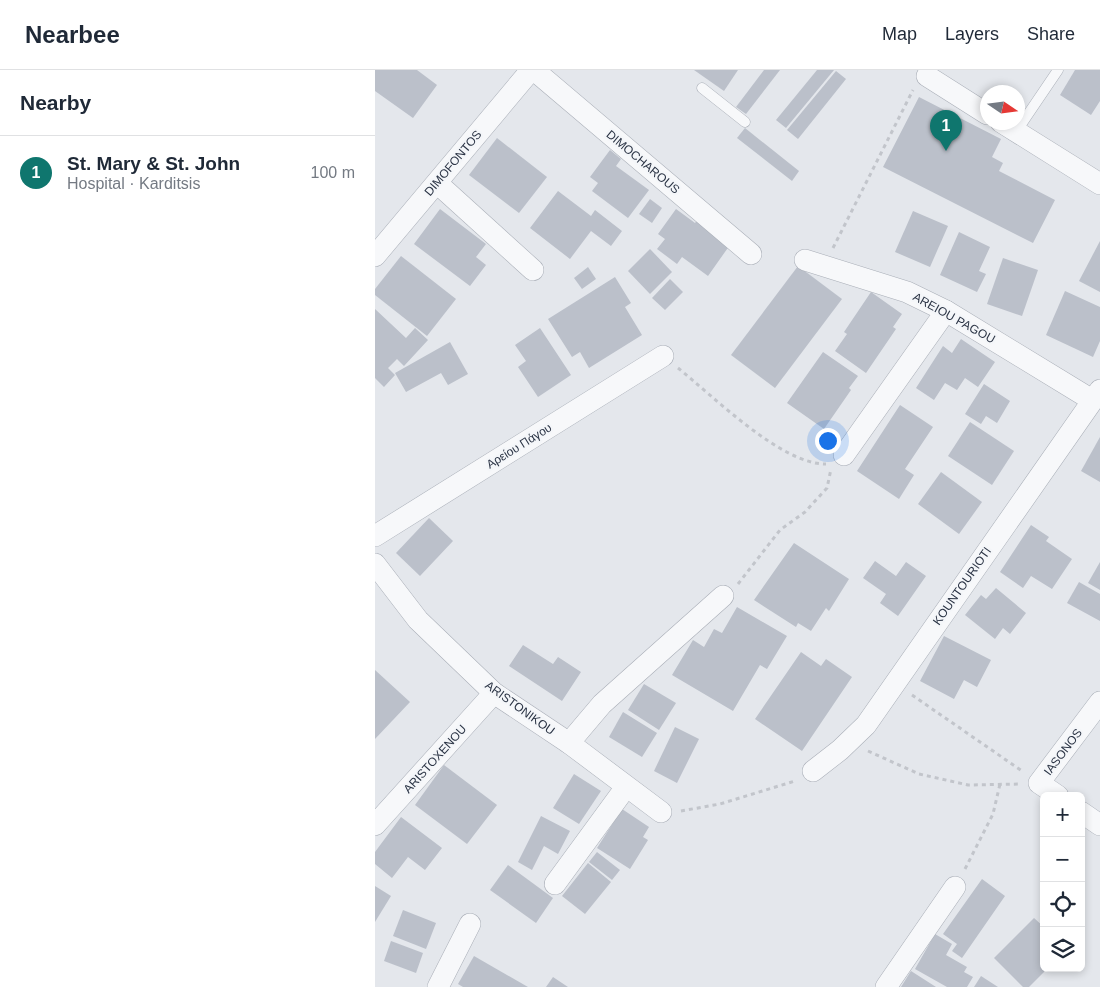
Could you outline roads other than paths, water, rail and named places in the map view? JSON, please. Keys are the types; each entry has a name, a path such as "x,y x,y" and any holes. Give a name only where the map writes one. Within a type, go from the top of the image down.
{"street":[{"name":"DIMOFONTOS","path":"375,256 532,70"},
{"name":"DIMOCHAROUS","path":"532,70 751,254"},
{"path":"927,76 980,110"},
{"path":"1014,130 1100,184"},
{"path":"437,183 533,270"},
{"name":"AREIOU PAGOU","path":"814,263 907,292 946,311 1096,395"},
{"path":"844,455 946,311"},
{"name":"Αρείου Πάγου","path":"375,536 663,356"},
{"name":"KOUNTOURIOTI","path":"813,770 851,741 866,725 1096,395"},
{"name":"ARISTONIKOU","path":"375,564 418,620 494,693 569,742 625,787 661,812"},
{"path":"569,742 602,704 723,596"},
{"name":"ARISTOXENOU","path":"375,825 494,693"},
{"name":"IASONOS","path":"1052,792 1039,783 1100,702"},
{"path":"555,884 625,787"},
{"path":"1085,815 1100,825"},
{"path":"887,987 955,887"},
{"path":"438,987 470,924"}],"lane":[{"path":"1025,108 1058,70"},
{"path":"702,88 745,122"}],"place":[{"name":"St. Mary & St. John","path":"946,151"}]}
